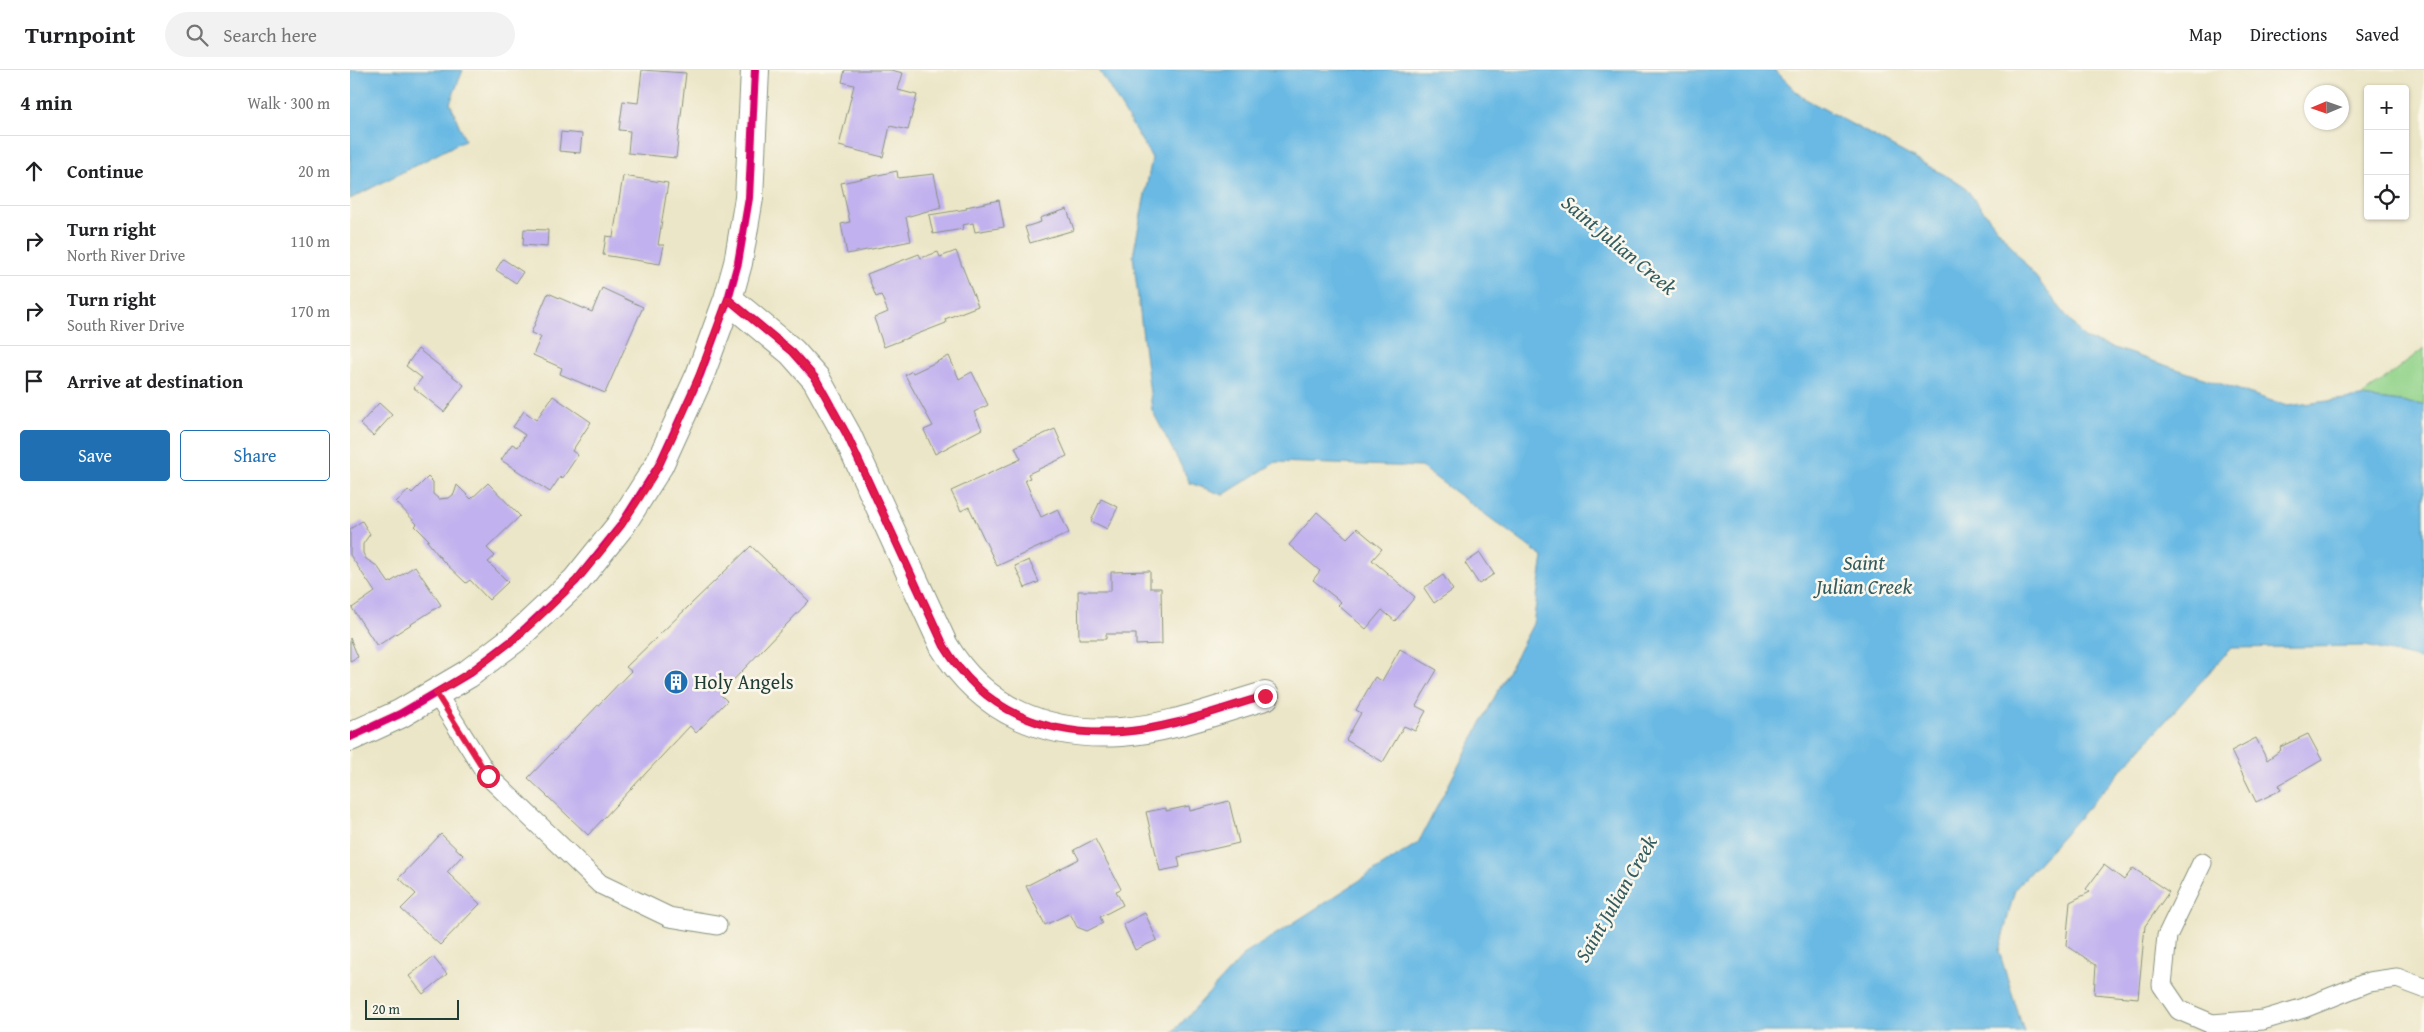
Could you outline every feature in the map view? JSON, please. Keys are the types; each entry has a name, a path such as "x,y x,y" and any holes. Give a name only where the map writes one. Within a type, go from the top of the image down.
{"street":[{"path":"350,737 436,693 468,674 514,639 576,581 621,525 659,465 680,422 728,299 738,263 749,198 755,70"},
{"path":"728,299 792,352 816,379 847,435 944,646 957,669 996,704 1030,721 1086,732 1123,732 1170,723 1265,696"}],"lane":[{"path":"436,693 488,776 600,884 669,917 717,925"},
{"path":"2202,863 2167,936 2162,984 2178,1010 2212,1024 2263,1020 2304,1008 2369,982 2396,978 2424,988"}],"green space":[{"path":"2424,348 2424,405 2361,397"}],"water":[{"path":"350,70 463,70 450,103 465,140 350,199"},
{"name":"Saint Julian Creek","path":"1099,70 1775,70 1802,97 1963,185 2084,338 2287,406 2361,397 2424,405 2424,660 2366,646 2231,648 2015,889 1999,951 2024,1032 1173,1032 1245,954 1418,843 1533,624 1543,557 1421,467 1276,462 1223,495 1190,483 1152,410 1133,256 1152,158"}],"building":[{"path":"642,70 686,73 676,158 628,153 630,131 619,130 623,101 638,103"},
{"path":"845,70 891,70 903,73 898,90 917,95 908,130 890,126 883,157 839,146 854,85 842,82"},
{"path":"561,132 582,134 580,153 559,151"},
{"path":"897,171 898,178 934,174 941,207 906,217 911,241 847,254 841,224 850,222 841,183"},
{"path":"623,176 668,183 658,245 664,245 660,264 603,255 606,236 613,237"},
{"path":"999,200 1004,227 975,232 973,223 962,225 963,229 933,234 929,215 967,209 966,207"},
{"path":"1067,209 1074,230 1030,243 1025,227 1041,222 1040,218"},
{"path":"524,229 548,230 547,247 523,245"},
{"path":"956,251 978,306 945,319 946,323 884,347 874,318 888,312 881,295 876,297 867,274 919,254 921,258 938,252 940,257"},
{"path":"503,259 523,272 516,283 496,270"},
{"path":"602,288 643,307 605,393 560,374 562,368 533,355 541,337 531,333 548,293 592,312"},
{"path":"418,349 464,385 444,412 414,388 422,378 406,366"},
{"path":"949,356 959,379 972,372 988,405 974,412 982,429 935,454 924,430 933,426 905,375"},
{"path":"553,396 591,422 572,451 578,455 562,479 560,477 550,492 501,460 512,444 518,447 525,435 513,427 524,411 536,420"},
{"path":"379,403 392,415 373,436 360,424"},
{"path":"1055,429 1067,456 1028,474 1030,478 1025,480 1041,517 1058,509 1069,533 997,566 969,507 961,511 951,491 1021,459 1015,447"},
{"path":"428,477 433,482 433,494 439,499 449,498 454,494 457,485 471,499 488,483 520,516 487,548 495,556 488,562 508,582 489,600 470,580 466,583 443,561 427,541 429,540 415,526 417,524 396,502 409,490 412,493"},
{"path":"1101,499 1118,507 1107,529 1091,521"},
{"path":"1317,512 1347,538 1357,528 1382,549 1372,560 1415,597 1395,621 1382,610 1366,629 1338,605 1341,602 1313,580 1320,571 1289,545"},
{"path":"362,521 370,534 363,544 363,553 366,559 377,566 389,583 415,566 441,605 377,646 352,608 375,592 350,555 350,529"},
{"name":"Holy Angels","path":"751,546 809,601 720,694 727,701 696,733 690,726 588,835 528,778 631,671 626,667"},
{"path":"1480,553 1494,574 1479,584 1465,563"},
{"path":"1029,560 1039,582 1025,588 1015,566"},
{"path":"1150,571 1150,588 1161,588 1162,644 1136,645 1136,634 1106,634 1106,639 1079,639 1078,591 1111,591 1111,572"},
{"path":"1443,575 1453,590 1434,603 1424,588"},
{"path":"350,638 358,657 350,661"},
{"path":"1400,649 1437,670 1416,706 1426,711 1415,731 1404,726 1383,762 1346,740 1361,713 1356,710 1375,677 1382,681"},
{"path":"2308,734 2322,760 2279,785 2281,790 2256,802 2231,751 2256,738 2267,760 2281,750 2280,747"},
{"path":"1229,801 1239,843 1178,857 1180,867 1160,871 1146,812 1166,808 1166,811 1189,806 1190,811"},
{"path":"441,834 463,855 447,872 480,904 440,945 401,909 416,894 399,878"},
{"path":"1095,839 1121,889 1116,891 1123,905 1100,917 1103,923 1087,931 1077,927 1070,913 1045,925 1026,886 1079,859 1074,850"},
{"path":"2104,865 2124,880 2133,868 2169,892 2145,926 2138,998 2094,994 2096,965 2066,945 2070,902 2090,892 2086,889"},
{"path":"1145,913 1157,940 1135,950 1123,924"},
{"path":"433,957 447,974 423,994 409,976"}],"cycle path":[{"path":"350,737 400,714 468,674 514,639 576,581 621,525 659,465 700,375 728,299 738,263 749,198 755,70"},
{"path":"728,299 792,352 816,379 847,435 944,646 960,669 978,688 997,703 1019,715 1042,724 1067,730 1121,732 1176,723 1265,696"}],"place":[{"name":"Holy Angels","path":"676,682"}],"route":[{"path":"488,776 436,693 468,674 514,639 576,581 621,525 659,465 680,422 700,375 728,299 792,352 816,379 847,435 912,581 944,646 957,669 996,704 1030,721 1086,732 1123,732 1170,723 1265,696"}]}
